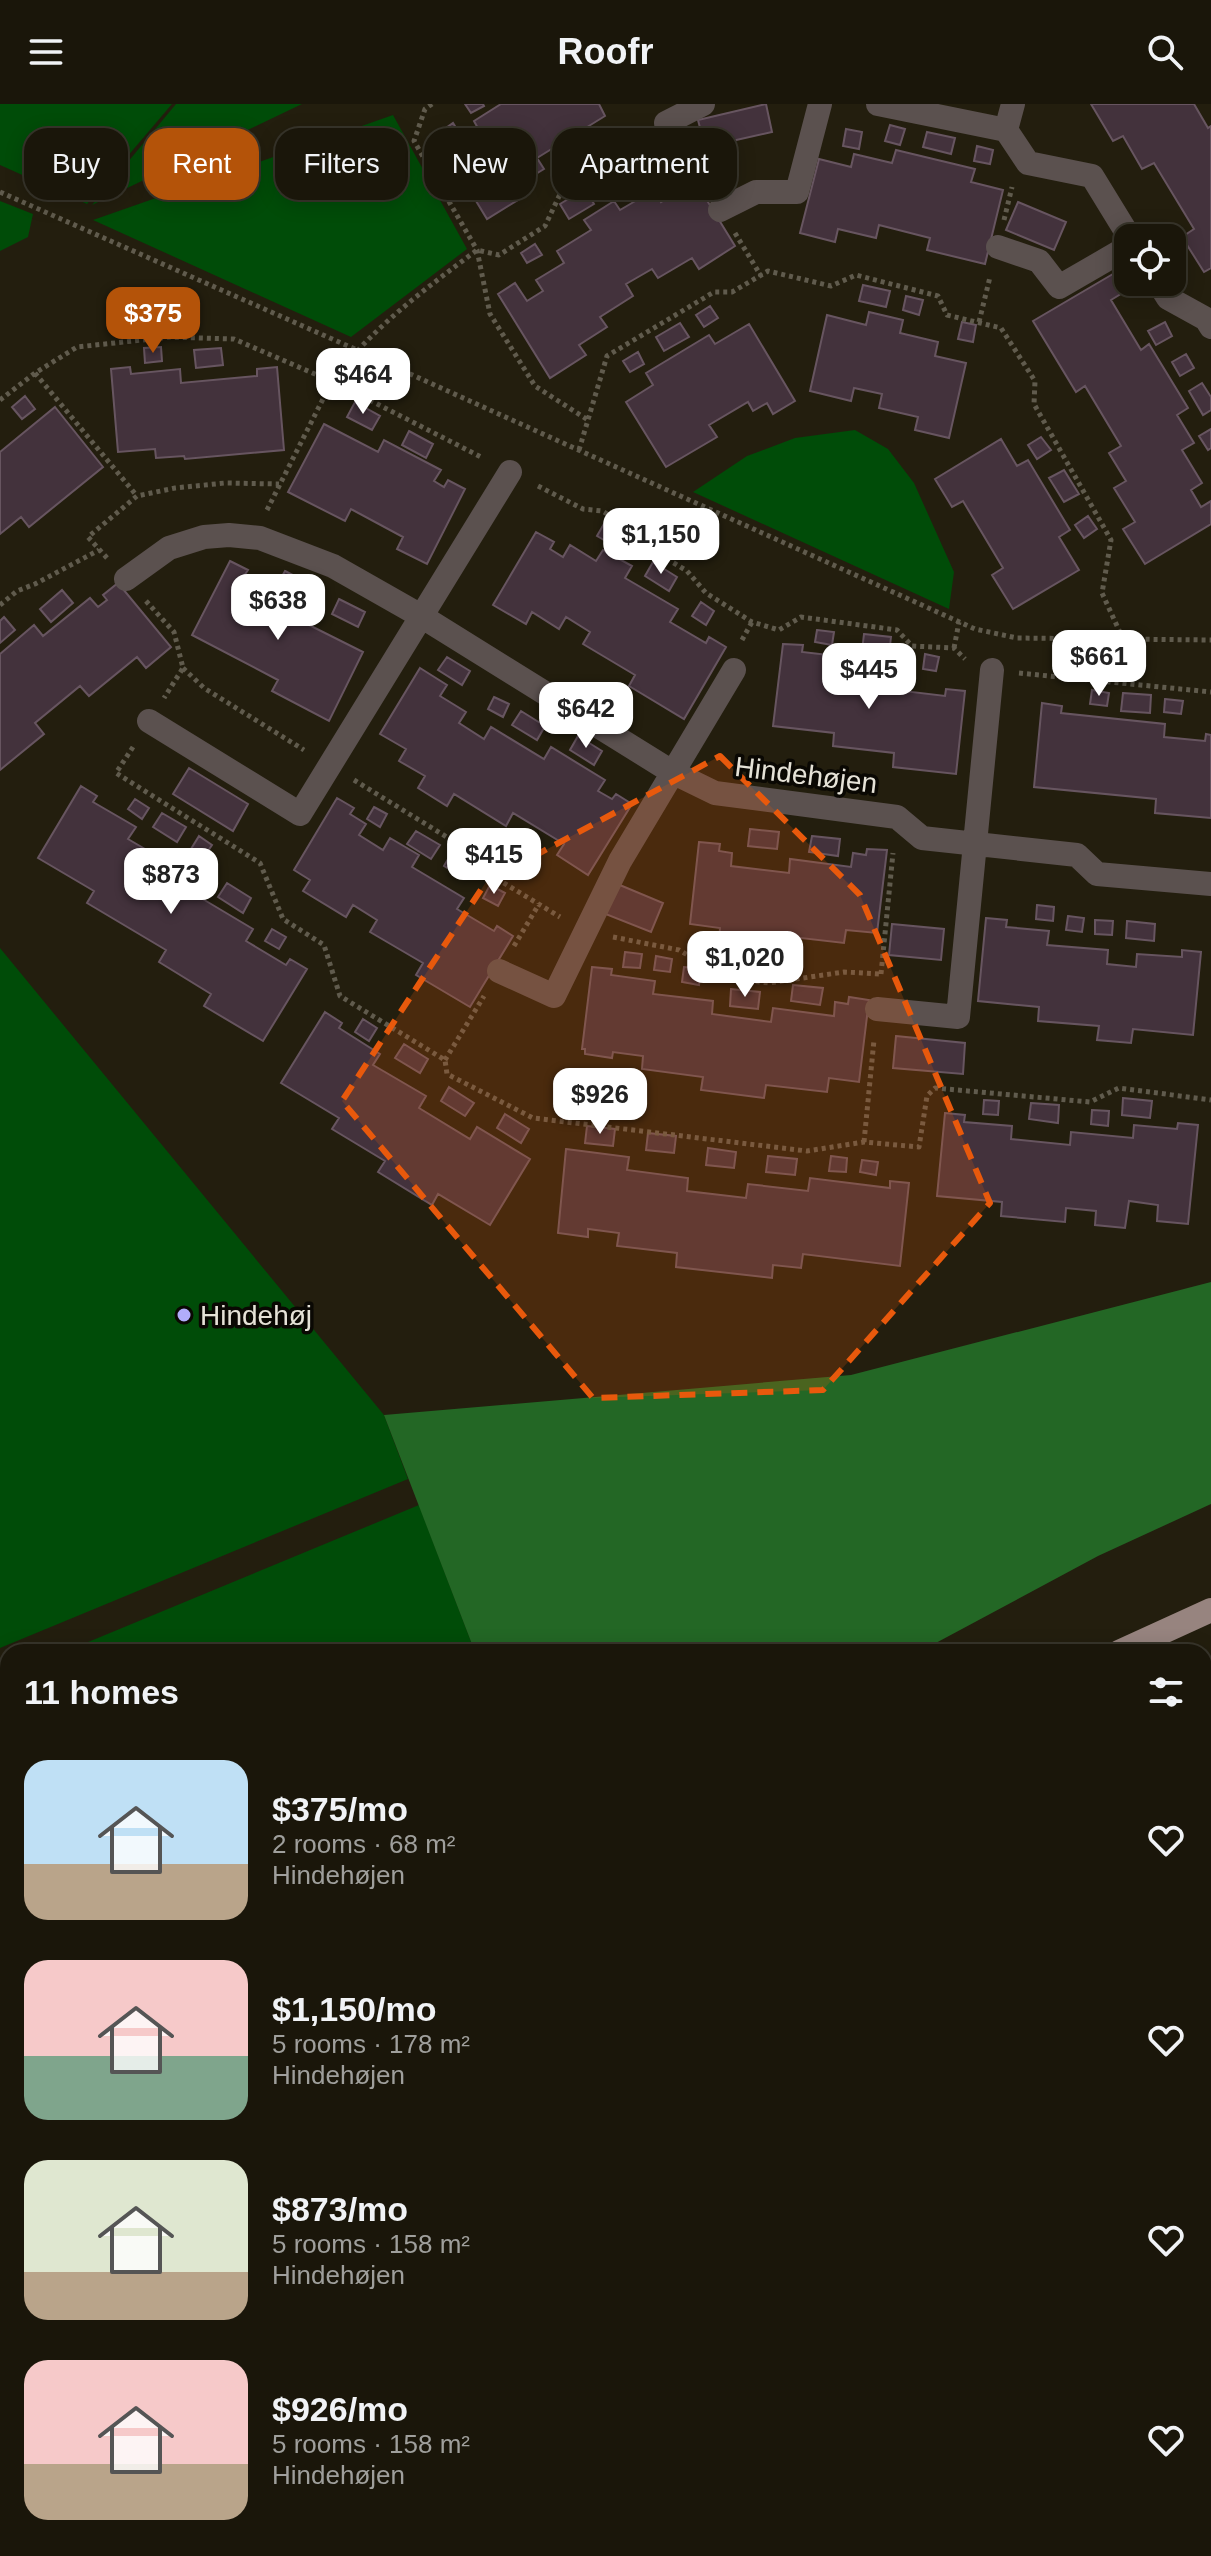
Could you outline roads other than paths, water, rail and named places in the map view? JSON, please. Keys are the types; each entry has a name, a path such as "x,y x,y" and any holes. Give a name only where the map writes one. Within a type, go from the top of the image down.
{"main road":[{"path":"1137,1644 1211,1610"}],"street":[{"path":"666,123 703,104"},
{"path":"720,210 756,192 797,192 820,104"},
{"path":"878,104 1006,130 1028,163 1092,176 1121,224"},
{"path":"1006,130 1013,104"},
{"path":"998,247 1039,261 1059,287 1114,255"},
{"path":"1167,296 1206,319 1211,327"},
{"path":"149,721 300,814 510,472"},
{"name":"Hindehøjen","path":"126,579 169,548 204,537 229,535 260,538 333,566 421,616 672,772 715,793 897,817 922,838 1077,855 1097,874 1211,884"},
{"path":"499,971 554,996 620,861 734,670"},
{"path":"877,1009 958,1017 992,670"}],"place":[{"name":"Hindehøj","path":"184,1315"}]}
